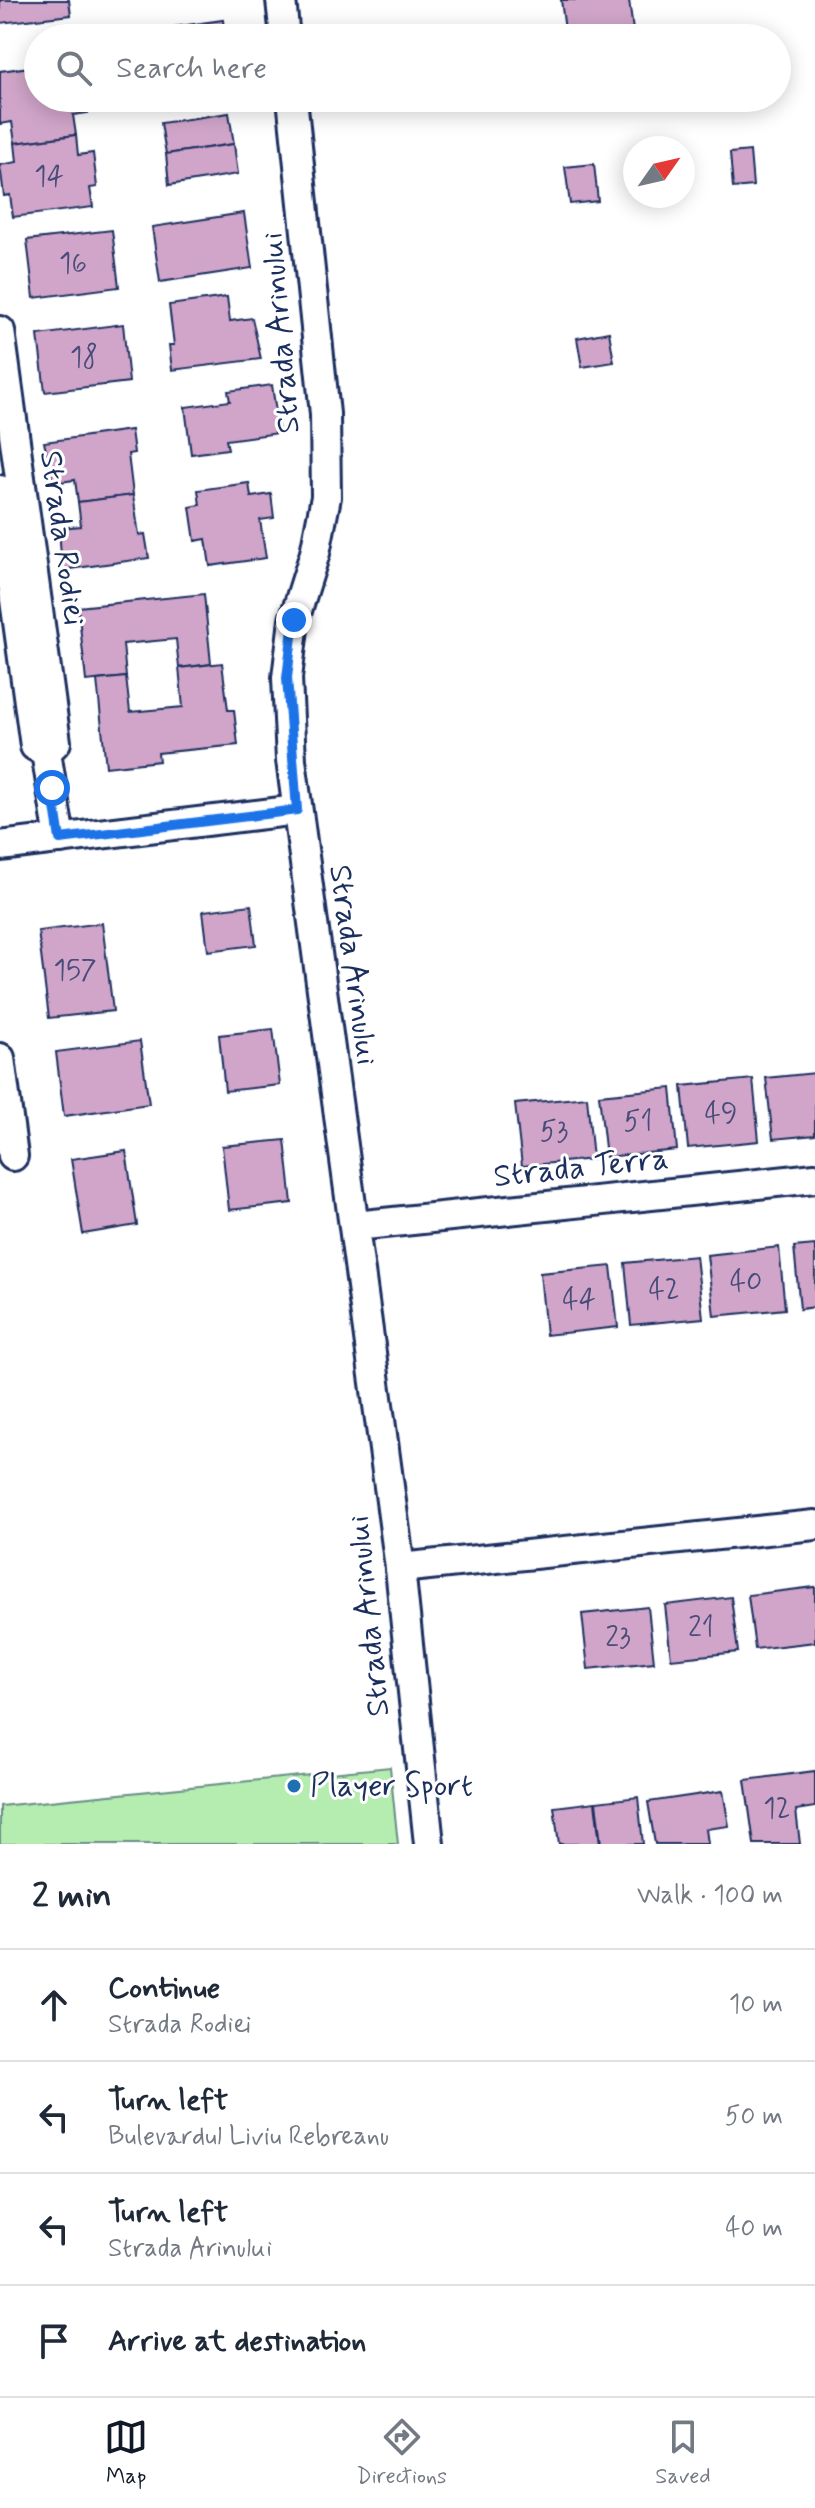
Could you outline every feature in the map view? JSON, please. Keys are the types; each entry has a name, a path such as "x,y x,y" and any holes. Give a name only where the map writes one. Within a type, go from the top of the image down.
{"street":[{"path":"281,0 284,24"},
{"name":"Strada Arinului","path":"293,112 325,414 326,497 315,553 294,620 287,678 297,810 400,1568 429,1844"},
{"name":"Strada Rodiei","path":"0,331 56,742 46,752"},
{"name":"Strada Rodiei","path":"0,490 35,746 46,752"},
{"name":"Strada Rodiei","path":"46,752 60,839"},
{"path":"0,846 297,810"},
{"path":"0,1058 13,1156"},
{"name":"Strada Terra","path":"355,1226 815,1178"},
{"path":"400,1568 815,1525"}],"green space":[{"name":"Player Sport","path":"390,1767 398,1844 0,1844 0,1806"}],"building":[{"path":"0,0 69,0 71,15 0,23"},
{"path":"561,0 629,0 632,24 564,24"},
{"path":"223,20 223,24 194,24"},
{"path":"24,68 24,112 88,112 73,115 76,135 15,143 12,122 0,124 0,71"},
{"path":"229,113 234,144 166,154 161,123"},
{"path":"76,135 78,155 93,153 97,187 90,188 93,207 13,217 10,195 4,196 0,165 17,162 15,143"},
{"path":"234,144 238,174 169,185 166,154"},
{"path":"750,151 753,186 733,188 730,153"},
{"path":"594,164 598,201 570,204 565,167"},
{"path":"244,213 252,268 160,282 152,227"},
{"path":"112,230 119,287 34,298 27,240"},
{"path":"227,297 230,321 252,318 261,359 172,370 169,345 174,345 169,305"},
{"path":"123,324 129,382 45,392 38,335"},
{"path":"609,332 614,362 582,367 577,338"},
{"path":"272,385 279,433 226,440 228,449 191,454 185,407 230,401 228,391"},
{"path":"131,430 134,453 128,454 133,495 78,502 75,480 53,483 44,442"},
{"path":"249,483 251,497 271,494 274,518 260,520 266,558 210,566 206,539 195,541 190,507 200,505 198,490"},
{"path":"133,495 139,535 145,534 149,558 62,570 59,528 81,526 78,502"},
{"path":"204,594 211,664 179,668 176,639 123,644 126,677 86,681 78,607"},
{"path":"222,663 228,710 234,710 238,745 158,753 159,761 106,767 97,680 126,677 130,712 183,707 179,668"},
{"path":"251,905 256,945 208,951 203,911"},
{"path":"102,923 113,1011 49,1018 38,931"},
{"path":"273,1029 280,1085 225,1091 219,1035"},
{"path":"140,1041 149,1104 64,1116 56,1052"},
{"path":"815,1073 815,1135 773,1139 766,1078"},
{"path":"753,1079 759,1141 688,1148 682,1086"},
{"path":"671,1088 677,1150 606,1157 599,1095"},
{"path":"587,1097 593,1159 522,1166 515,1104"},
{"path":"285,1140 292,1203 229,1210 222,1146"},
{"path":"126,1151 137,1225 83,1234 71,1159"},
{"path":"815,1245 815,1307 800,1309 794,1247"},
{"path":"779,1247 785,1309 714,1316 707,1255"},
{"path":"696,1256 703,1318 631,1325 625,1263"},
{"path":"611,1266 618,1327 546,1335 540,1273"},
{"path":"815,1587 815,1642 755,1649 748,1595"},
{"path":"731,1597 738,1652 671,1659 665,1605"},
{"path":"648,1607 654,1662 588,1669 582,1614"},
{"path":"815,1771 815,1807 796,1810 800,1844 754,1844 745,1780"},
{"path":"723,1791 729,1826 706,1829 708,1844 655,1844 648,1802"},
{"path":"638,1797 643,1844 601,1844 596,1802"},
{"path":"595,1802 600,1844 559,1844 554,1807"}],"place":[{"name":"Player Sport","path":"294,1786"}],"route":[{"path":"52,788 60,839 297,810 287,678 294,620"}]}
